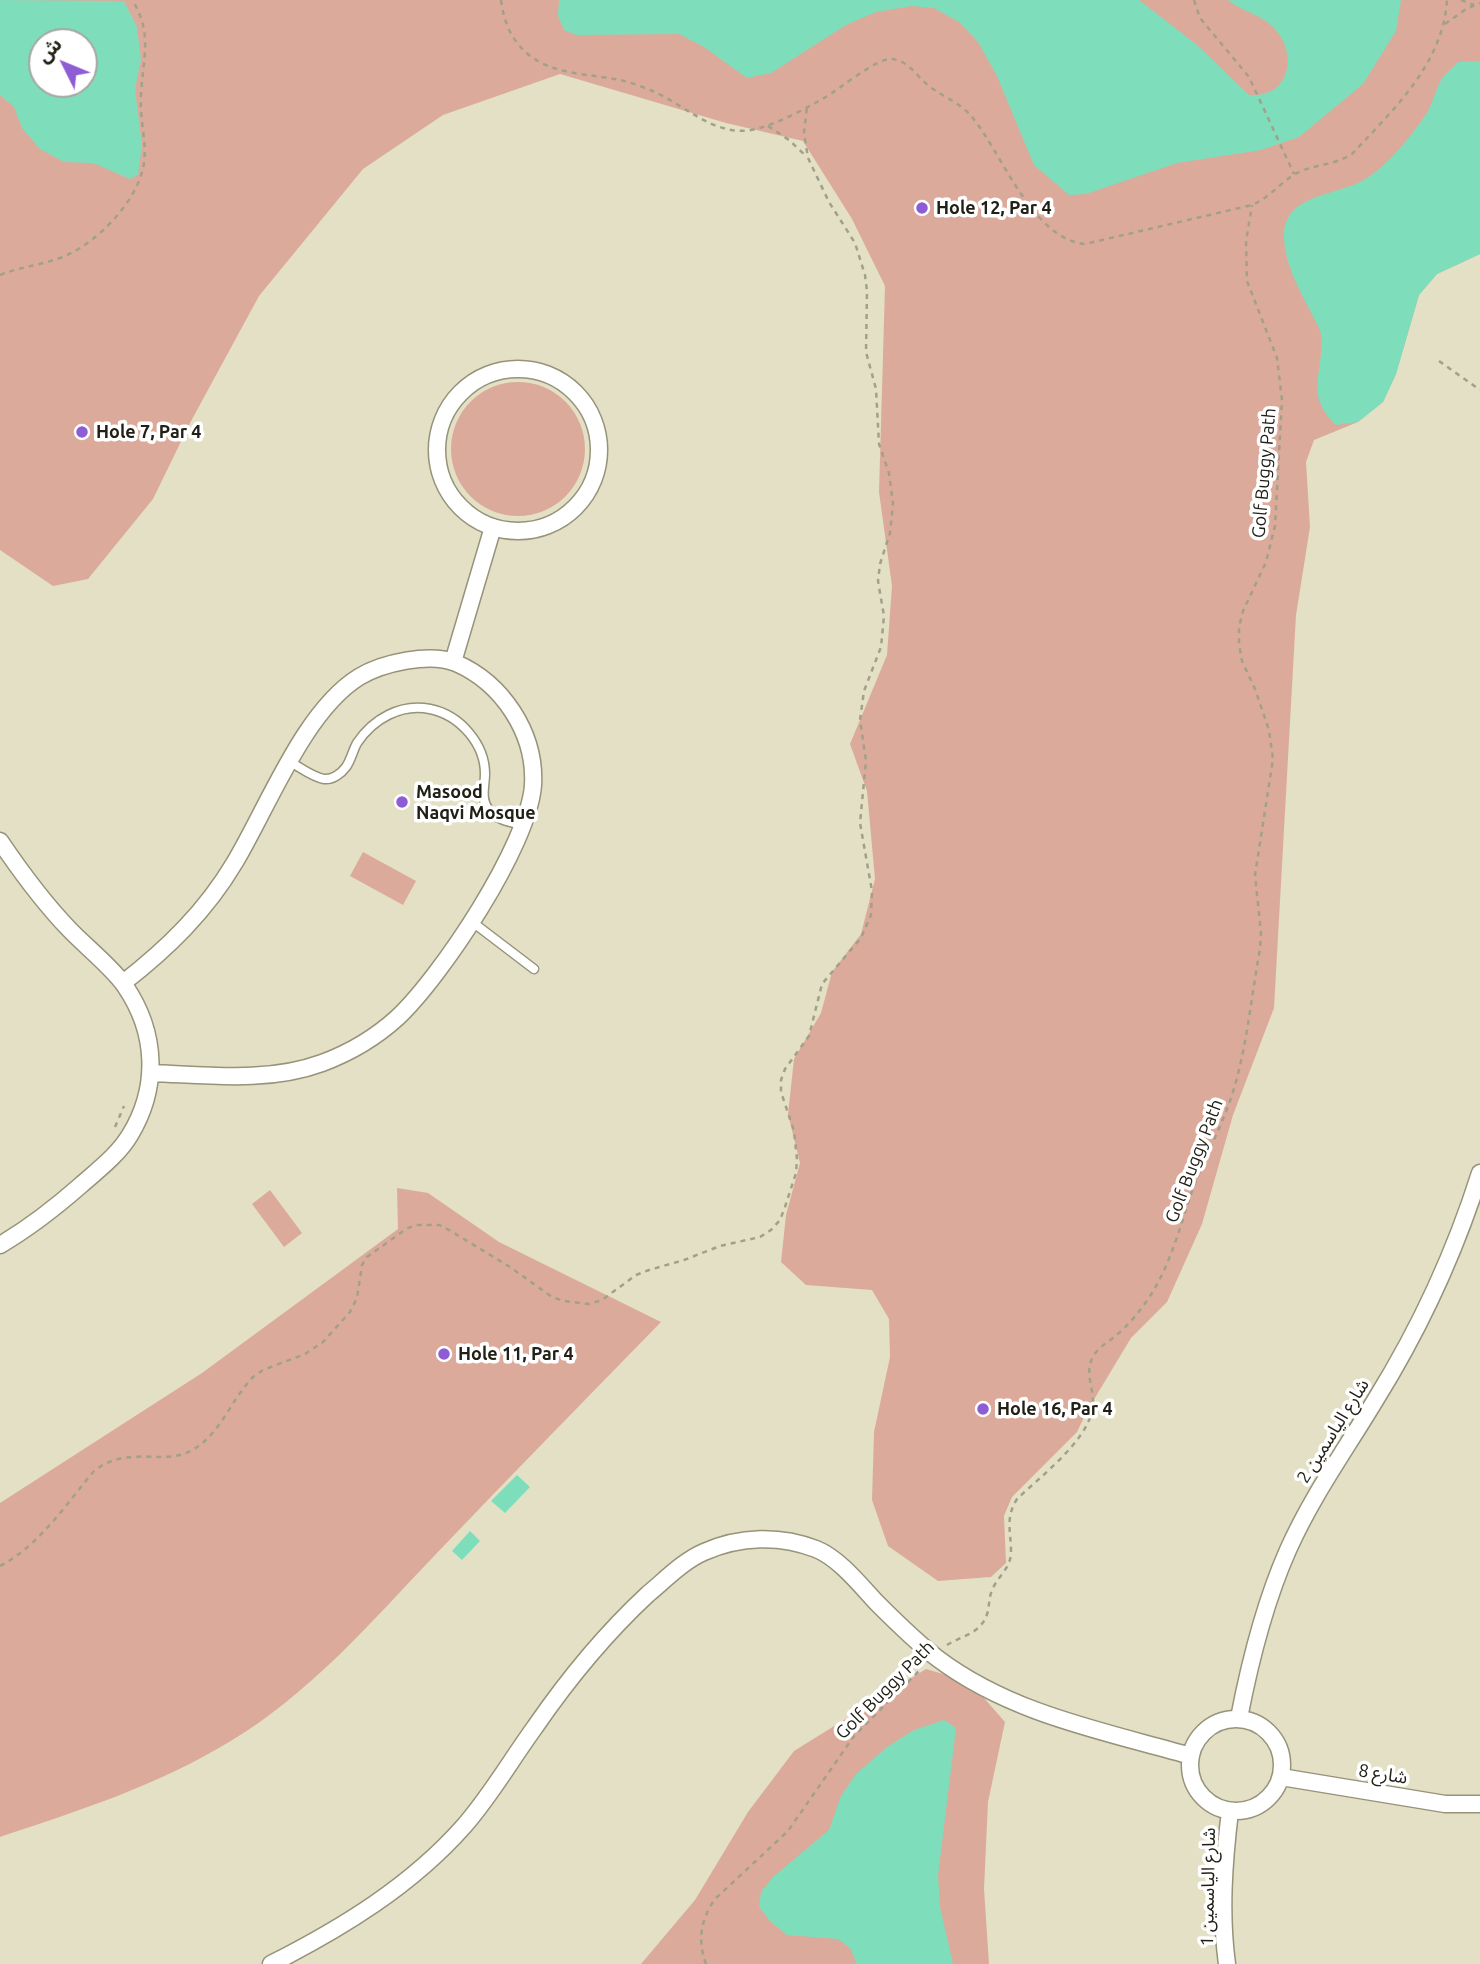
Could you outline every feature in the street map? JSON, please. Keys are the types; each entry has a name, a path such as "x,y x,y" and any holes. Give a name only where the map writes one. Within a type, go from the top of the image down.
{"street":[{"path":"530,369 555,377 577,393 592,415 599,441 597,468 587,493 569,513 546,526 519,531 493,527 469,515 460,506 451,496 439,471 437,445 443,419 457,396 478,379 490,374 503,370 530,369"},
{"path":"453,662 493,527"},
{"path":"123,983 186,929 212,897 235,863 314,722 334,696 359,677 389,664 421,659 453,662 487,681 513,711 529,747 533,786 523,825 504,867 471,921 427,985 397,1018 361,1045 320,1064 277,1074 232,1076 152,1073"},
{"path":"0,841 18,869 55,915 123,983 141,1012 150,1042 152,1073 145,1105 129,1137 110,1159 61,1202 0,1245"},
{"name":"شارع الياسمين 2","path":"1239,1718 1250,1661 1266,1605 1287,1551 1313,1499 1376,1400 1411,1338 1455,1243 1480,1172"},
{"path":"271,1964 363,1913 416,1873 464,1826 563,1688 596,1648 660,1584 702,1552 740,1540 780,1539 819,1550 850,1574 934,1657 960,1675 1014,1703 1043,1714 1191,1756"},
{"path":"1239,1718 1261,1725 1277,1743 1283,1766 1276,1790 1256,1807 1230,1811 1207,1801 1198,1792 1192,1781 1191,1756 1195,1743 1213,1724 1239,1718"},
{"name":"شارع 8","path":"1281,1777 1445,1804 1480,1804"},
{"name":"شارع الياسمين 1","path":"1227,1964 1223,1908 1224,1859 1230,1811"}],"lane":[{"path":"290,762 315,776 333,778 348,766 356,746 368,728 387,715 408,709 430,709 451,717 468,731 480,750 485,771 485,802 489,811 506,821 523,825"},
{"path":"471,921 534,970"}],"path":[{"path":"0,275 54,260 82,247 112,221 142,175 145,160 140,103 146,40 143,23 132,0"},
{"path":"501,0 506,26 513,38 532,58 544,65 622,80 676,102 719,127 743,131 767,125 807,107 881,60 890,59 906,64 931,88 970,114 1024,198 1060,236 1076,243 1094,242 1252,205 1276,191 1294,174 1332,164 1352,154 1415,83 1438,45 1445,24 1447,0"},
{"path":"1194,0 1200,18 1242,67 1294,174"},
{"path":"1461,0 1474,5"},
{"path":"1445,24 1480,3"},
{"path":"0,1566 38,1538 94,1471 104,1463 127,1456 186,1454 202,1444 253,1377 263,1370 314,1349 341,1324 357,1298 360,1274 367,1257 406,1229 416,1225 439,1225 510,1267 552,1297 589,1304 602,1300 636,1275 720,1246 760,1237 780,1220 793,1185 797,1159 794,1130 781,1093 781,1080 809,1036 822,984 861,938 871,915 872,891 860,823 866,761 860,713 864,691 881,647 884,616 878,582 893,511 889,472 879,444 876,389 866,352 865,275 855,243 829,202 808,158 804,133 807,107"},
{"path":"767,125 789,139 808,158"},
{"name":"Golf Buggy Path","path":"706,1964 701,1948 701,1929 708,1909 715,1899 788,1831 854,1735 949,1643 982,1625 987,1617 992,1591 1010,1561 1008,1525 1012,1507 1069,1448 1090,1418 1093,1400 1088,1379 1089,1366 1094,1355 1114,1338 1141,1308 1162,1274 1182,1226 1196,1180 1224,1118 1239,1068 1260,949 1261,925 1255,875 1273,760 1269,730 1242,661 1239,644 1243,611 1266,562 1275,526 1282,413 1277,358 1247,281 1246,241 1252,205"},
{"path":"1439,360 1480,390"},
{"path":"125,1104 113,1126 129,1137"}],"shaded area":[{"path":"0,0 1480,0 1480,254 1437,274 1419,295 1396,374 1383,402 1358,422 1314,440 1306,462 1310,527 1296,615 1274,1008 1233,1115 1202,1224 1167,1302 1131,1338 1077,1432 1012,1497 1004,1516 1006,1563 991,1577 938,1581 888,1546 872,1500 874,1432 890,1357 889,1319 872,1290 806,1285 781,1262 786,1215 800,1163 788,1114 794,1059 821,1013 832,972 861,934 875,879 867,791 850,744 887,655 892,586 879,492 885,286 852,219 803,141 726,123 560,74 443,115 363,169 259,296 190,423 153,499 88,579 53,586 0,550"},
{"path":"0,0 124,1 137,27 141,59 135,89 142,146 138,175 130,179 93,163 64,162 40,149 22,128 14,107 0,95"},
{"path":"559,0 1139,0 1197,45 1249,95 1263,94 1281,83 1288,63 1287,51 1270,24 1228,0 1401,0 1396,31 1363,84 1299,137 1261,150 1177,163 1086,194 1069,195 1034,165 997,76 978,42 959,22 934,8 911,6 876,12 846,25 771,73 747,78 704,47 679,34 576,35 564,30 558,16"},
{"path":"1480,61 1480,254 1437,274 1419,295 1396,374 1383,402 1358,422 1336,425 1326,414 1318,393 1321,333 1290,267 1284,238 1286,223 1292,212 1302,204 1355,184 1384,165 1423,119 1446,73 1458,62"},
{"path":"518,382 544,387 566,401 580,423 585,449 580,475 566,497 544,511 518,516 492,511 470,497 456,475 451,449 456,423 470,401 492,387"},
{"path":"363,852 416,881 403,905 350,876"},
{"path":"397,1188 428,1193 499,1242 661,1322 364,1630 287,1702 229,1742 175,1771 118,1796 0,1837 0,1503 202,1373 398,1229"},
{"path":"270,1190 302,1233 284,1247 252,1204"},
{"path":"517,1475 530,1487 505,1513 491,1501"},
{"path":"470,1531 480,1541 462,1560 452,1551"},
{"path":"926,1669 970,1682 1005,1722 988,1802 984,1889 989,1964 641,1964 695,1900 748,1812 794,1751"},
{"path":"944,1720 956,1728 938,1875 940,1907 953,1964 857,1964 850,1948 838,1939 787,1935 771,1922 759,1907 761,1892 773,1877 829,1830 841,1796 856,1774 887,1747 914,1730"}],"place":[{"name":"Hole 12, Par 4","path":"922,208"},
{"name":"Hole 7, Par 4","path":"82,432"},
{"name":"Masood Naqvi Mosque","path":"402,802"},
{"name":"Hole 11, Par 4","path":"444,1354"},
{"name":"Hole 16, Par 4","path":"983,1409"}]}
